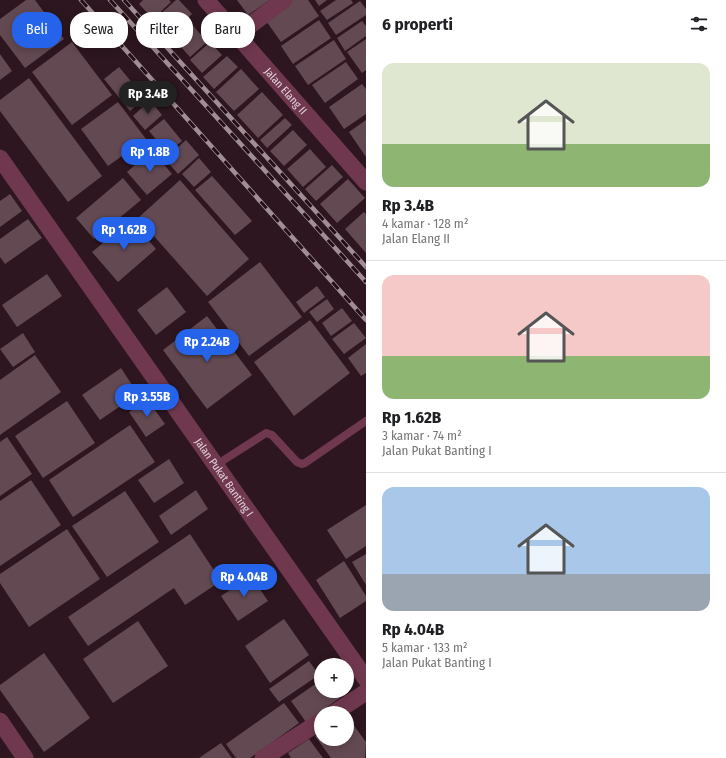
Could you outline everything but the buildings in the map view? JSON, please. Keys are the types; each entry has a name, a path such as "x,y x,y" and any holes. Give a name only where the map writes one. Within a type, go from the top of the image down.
{"street":[{"name":"Jalan Elang II","path":"206,0 217,12"},
{"path":"255,22 284,0"},
{"name":"Jalan Elang II","path":"249,48 364,178"},
{"name":"Jalan Pukat Banting I","path":"0,158 366,679"},
{"path":"345,706 366,692"},
{"path":"0,721 25,758"},
{"path":"263,758 314,725"}],"lane":[{"path":"216,465 266,433 272,435 297,462 302,464 366,421"}],"railway":[{"path":"81,0 366,320"},
{"path":"110,0 366,282"},
{"path":"124,0 366,267"}]}
